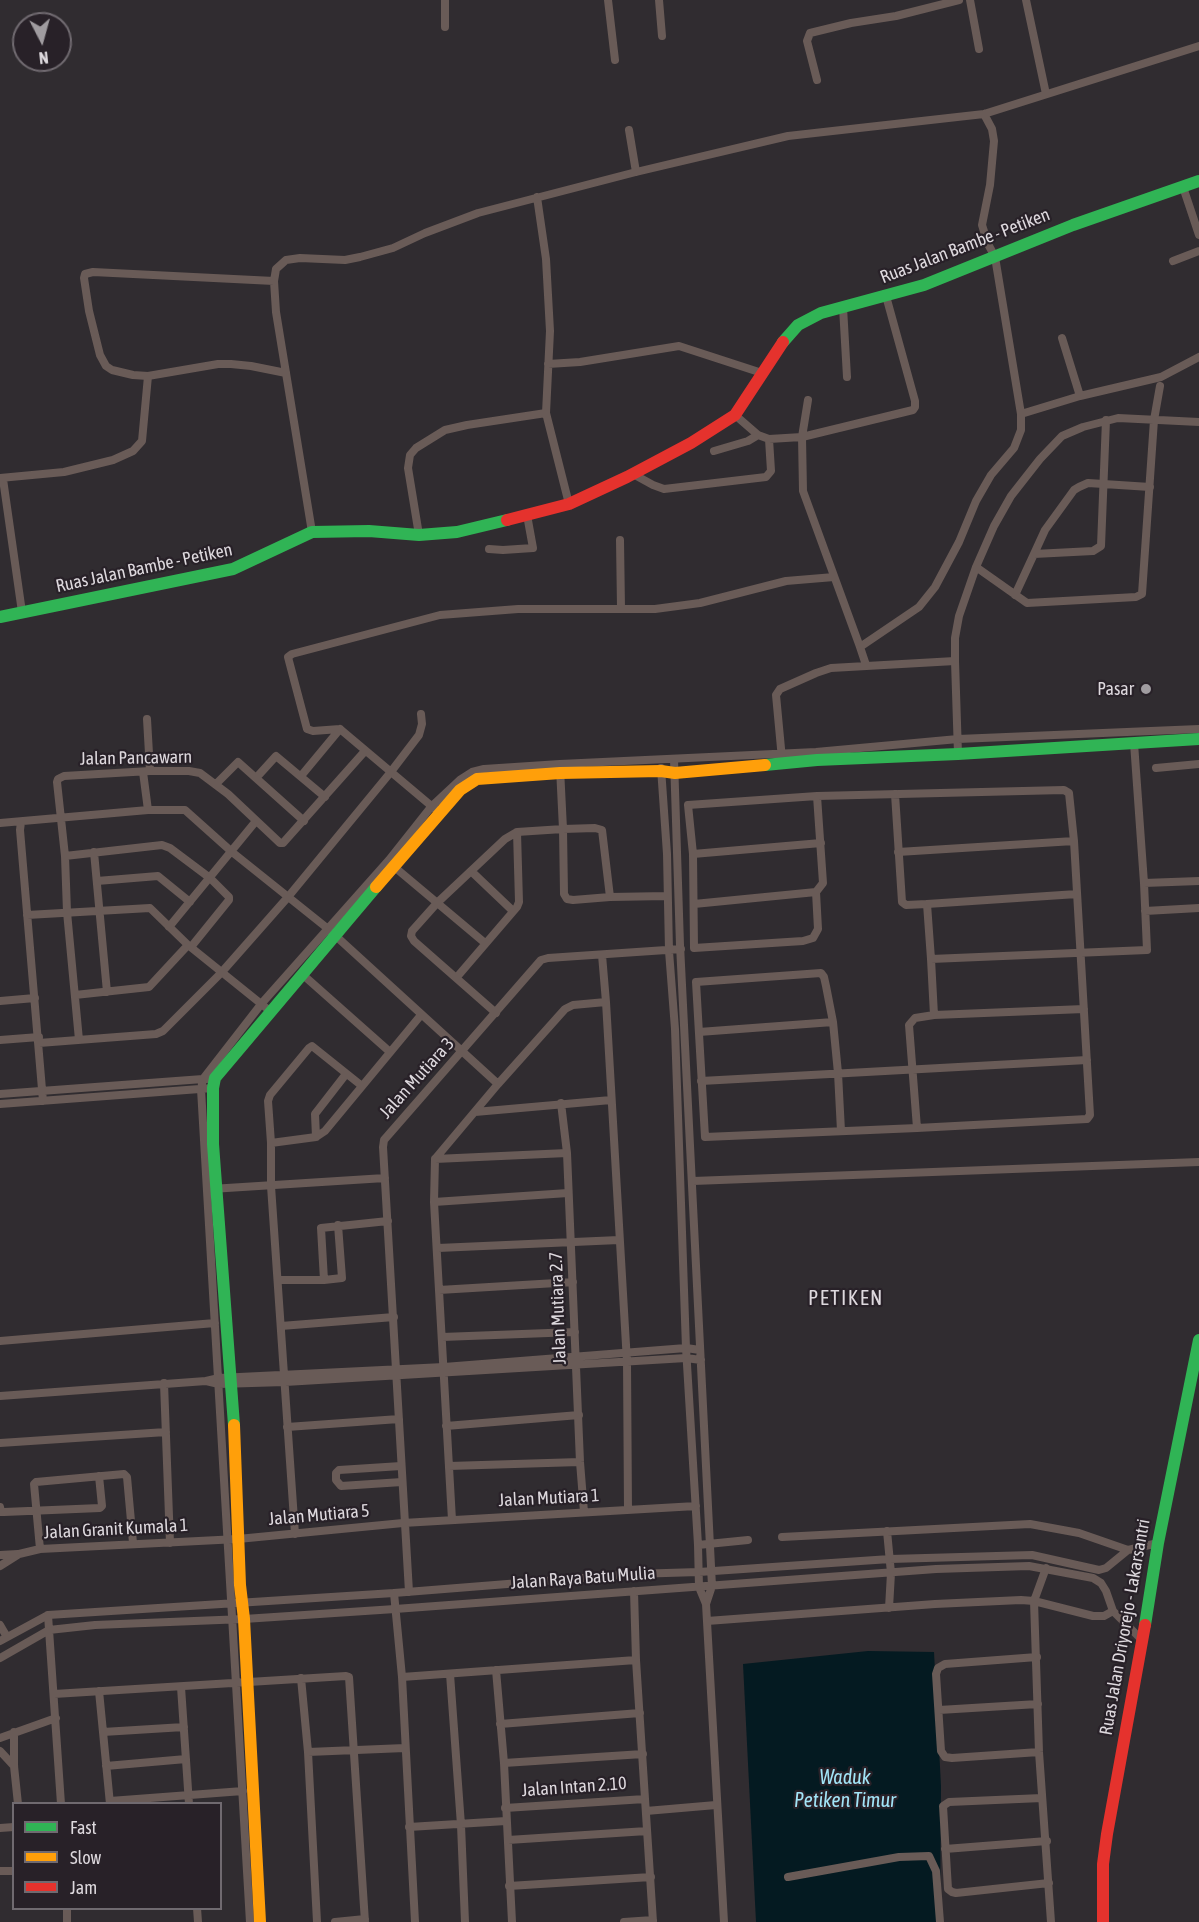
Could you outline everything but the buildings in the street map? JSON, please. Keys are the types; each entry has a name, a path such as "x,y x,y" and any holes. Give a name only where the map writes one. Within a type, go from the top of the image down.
{"street":[{"path":"445,0 445,27"},
{"path":"608,0 615,60"},
{"path":"659,0 662,36"},
{"path":"817,80 807,41 810,33 851,23 896,16 959,0"},
{"path":"970,0 979,49"},
{"path":"1026,0 1046,94"},
{"path":"312,532 276,312 274,281 276,269 286,260 300,258 345,260 360,257 393,248 424,233 478,213 788,136 984,114 1199,46"},
{"path":"860,647 919,607 935,587 959,542 976,501 992,475 1016,444 1021,430 1021,414 995,257 982,225 990,184 994,141 992,129 984,114"},
{"path":"629,130 636,172"},
{"name":"Ruas Jalan Bambe - Petiken","path":"0,617 233,569 312,532 369,531 419,535 457,532 569,504 691,443 735,415 785,338 798,326 821,313 924,285 1073,225 1199,182"},
{"path":"1183,187 1199,234"},
{"path":"537,197 546,259 550,331 546,413 569,504"},
{"path":"1173,261 1199,251"},
{"path":"274,281 93,272 85,274 84,278 99,355 106,366 118,373 148,376 218,364 251,366 286,373"},
{"path":"735,415 758,435 769,439 802,437 910,412 915,407 886,296"},
{"path":"843,307 847,377"},
{"path":"1062,338 1080,396"},
{"path":"548,364 580,362 679,346 762,373"},
{"path":"1021,414 1080,396 1161,377 1199,357"},
{"path":"22,612 1,479 64,472 113,460 134,451 142,441 148,376"},
{"path":"976,567 1023,602 1136,597 1142,594 1154,420 1160,386"},
{"path":"808,400 802,437 803,491 866,665"},
{"path":"419,535 408,468 410,455 416,448 445,430 546,413"},
{"path":"958,754 955,638 959,616 976,567 994,526 1011,496 1040,459 1062,436 1106,420 1125,418 1199,422"},
{"path":"1034,554 1094,551 1100,548 1102,544 1106,420"},
{"path":"714,451 748,441 758,435"},
{"path":"633,474 664,489 766,477 771,471 769,439"},
{"path":"1015,595 1045,530 1074,490 1088,483 1150,487"},
{"path":"489,549 533,548 528,515"},
{"path":"620,540 621,608"},
{"path":"436,810 340,729 313,731 307,729 288,657 292,654 440,615 518,609 655,609 700,603 786,581 834,577"},
{"path":"782,758 776,695 780,689 831,668 955,661"},
{"path":"0,1040 79,1040 159,1033 221,973 288,897 390,773 419,735 422,724 421,714"},
{"path":"147,719 148,810"},
{"path":"301,776 340,729"},
{"path":"817,756 958,739 1199,729"},
{"path":"225,1381 215,1323 213,1144 208,1084 266,1007 331,931 392,864 436,810 460,790 477,779 560,769 661,765 674,759 958,754 1199,739"},
{"path":"931,959 1147,950 1134,743"},
{"name":"Jalan Pancawarn","path":"61,817 57,782 61,777 147,771 194,772 200,773 216,784 280,843 283,843 365,751"},
{"path":"255,778 276,756 297,776 301,776 325,797"},
{"path":"661,765 675,773 782,758"},
{"path":"674,759 681,949 712,1571 712,1586 706,1604"},
{"path":"216,784 238,762 304,821"},
{"path":"1156,768 1199,764"},
{"path":"661,765 667,854 669,951 675,1029 686,1353 699,1587 706,1604 724,1922"},
{"path":"560,769 564,894 567,899 667,896"},
{"path":"817,796 823,883 816,892 818,929 813,938 803,941 694,948 693,854 688,805 817,796 1064,790 1069,793 1074,841 1090,1115 1087,1119 917,1128 705,1137 696,982 821,973 824,977 833,1022 841,1131"},
{"path":"895,794 902,902 906,905 1077,894"},
{"path":"0,823 148,810 185,810 232,852 331,931 498,1084"},
{"path":"61,817 65,856 66,912 79,1040"},
{"path":"169,927 256,821"},
{"path":"21,822 43,1101"},
{"path":"496,1013 411,936 412,931 437,903 505,839 517,832 563,829 595,828 603,832 610,897"},
{"path":"456,977 518,907 517,832"},
{"path":"898,852 1074,841"},
{"path":"693,854 821,843"},
{"path":"65,856 167,846 210,878 229,897 229,900 189,946 149,987 75,995"},
{"path":"94,852 107,992"},
{"path":"392,864 485,944"},
{"path":"471,871 513,911"},
{"path":"96,880 158,876 190,902"},
{"path":"1144,883 1199,881"},
{"path":"693,904 816,892"},
{"path":"927,904 934,1015"},
{"path":"27,915 150,908 189,946 266,1007"},
{"path":"1145,911 1199,908"},
{"path":"266,1007 302,974 331,931"},
{"name":"Jalan Mutiara 3","path":"409,1592 403,1523 384,1140 544,959 681,949"},
{"path":"602,955 627,1357 628,1510"},
{"path":"302,974 390,1052"},
{"path":"0,1001 35,998"},
{"path":"452,1520 434,1202 435,1159 565,1008 573,1005 606,1002"},
{"path":"917,1128 909,1025 915,1018 934,1015 1084,1009"},
{"path":"271,1143 316,1137 331,1125 421,1015"},
{"path":"699,1032 833,1022"},
{"path":"295,1534 271,1186 268,1111 270,1095 312,1046 362,1086"},
{"path":"701,1081 1087,1060"},
{"path":"316,1137 315,1114 346,1074"},
{"path":"0,1094 42,1090 208,1084"},
{"path":"0,1104 208,1084"},
{"path":"475,1112 611,1100"},
{"name":"Jalan Mutiara 2.7","path":"561,1103 567,1154 572,1242 584,1512"},
{"path":"435,1159 567,1154"},
{"path":"693,1181 1199,1162"},
{"path":"212,1189 385,1178"},
{"path":"212,1189 238,1619 243,1791 250,1922"},
{"path":"434,1202 568,1193"},
{"path":"324,1280 321,1228 388,1221"},
{"path":"278,1280 342,1278 338,1225"},
{"path":"438,1248 619,1240"},
{"path":"440,1290 573,1282"},
{"path":"281,1326 394,1317"},
{"path":"0,1341 215,1323"},
{"path":"442,1337 575,1332"},
{"name":"Ruas Jalan Driyorejo - Lakarsantri","path":"1103,1922 1103,1864 1107,1834 1143,1641 1158,1543 1199,1340"},
{"path":"0,1396 164,1383 444,1370 686,1353 700,1350"},
{"path":"686,1353 701,1360"},
{"path":"164,1383 170,1543"},
{"path":"446,1426 579,1415"},
{"path":"287,1427 399,1419"},
{"path":"0,1443 166,1432"},
{"path":"449,1466 580,1462"},
{"path":"401,1466 339,1470 336,1473 336,1480 341,1486 402,1482"},
{"path":"40,1549 33,1484 127,1474 133,1543"},
{"path":"0,1507 1,1512 100,1508 102,1506 99,1476"},
{"name":"Jalan Mutiara 1","path":"403,1523 696,1506"},
{"name":"Jalan Mutiara 5","path":"232,1539 403,1523"},
{"path":"782,1537 1030,1524 1080,1533 1128,1550"},
{"path":"887,1531 891,1573 889,1608"},
{"name":"Jalan Granit Kumala 1","path":"0,1566 19,1554 40,1549 232,1539"},
{"path":"698,1545 748,1540"},
{"path":"0,1625 4,1639 48,1616 890,1558 1032,1555 1099,1569 1106,1568 1128,1550 1158,1543"},
{"path":"0,1555 19,1554"},
{"name":"Jalan Raya Batu Mulia","path":"0,1658 49,1630 95,1625 395,1609 936,1569 1017,1566 1046,1568 1093,1578 1101,1583 1106,1591 1113,1611 1143,1641"},
{"path":"1046,1568 1034,1601 1039,1752 1051,1922"},
{"path":"624,1922 653,1921 636,1660 634,1591"},
{"path":"394,1593 402,1677 415,1922"},
{"path":"707,1621 935,1604 1034,1601 1093,1616 1104,1616 1113,1611"},
{"path":"48,1616 61,1802"},
{"path":"1037,1657 940,1666 936,1674 941,1751 945,1757 1039,1752"},
{"path":"402,1677 636,1660"},
{"path":"496,1670 504,1763 512,1922"},
{"path":"450,1674 461,1825 465,1922"},
{"path":"54,1694 300,1678 349,1677 365,1921 335,1922"},
{"path":"300,1678 308,1752 317,1922"},
{"path":"241,1682 260,1922"},
{"path":"181,1687 189,1799"},
{"path":"99,1691 110,1802 189,1799 243,1791"},
{"path":"939,1710 1038,1704"},
{"path":"500,1724 640,1713"},
{"path":"0,1738 56,1718"},
{"path":"103,1732 184,1727"},
{"path":"14,1732 14,1766 18,1802"},
{"path":"308,1752 405,1748"},
{"path":"0,1751 14,1766"},
{"path":"504,1763 643,1754"},
{"path":"106,1766 186,1760"},
{"path":"1042,1798 947,1803 942,1808 948,1889 952,1892 1049,1883"},
{"name":"Jalan Intan 2.10","path":"505,1808 645,1799"},
{"path":"646,1811 716,1804"},
{"path":"409,1827 506,1821"},
{"path":"508,1840 647,1831"},
{"path":"945,1849 1047,1841"},
{"path":"788,1877 899,1857 929,1856 936,1870 940,1922"},
{"path":"509,1886 651,1877"}],"water":[{"name":"Waduk Petiken Timur","path":"868,1651 934,1652 941,1786 940,1922 756,1922 743,1664"}],"traffic: fast":[{"path":"783,342 798,325 821,313 924,285 1073,225 1199,181"},
{"path":"0,617 233,569 312,532 369,531 419,535 457,532 507,520"},
{"path":"765,765 817,760 1199,739"},
{"path":"234,1425 213,1144 215,1078 376,887"},
{"path":"1145,1625 1158,1543 1199,1340"}],"traffic: slow":[{"path":"376,887 460,790 477,779 560,773 661,771 675,773 765,765"},
{"path":"234,1425 240,1585 244,1619 260,1922"}],"traffic: jam":[{"path":"507,520 569,504 691,443 735,415 783,342"},
{"path":"1103,1922 1103,1864 1107,1834 1145,1625"}],"place":[{"name":"Pasar","path":"1146,689"}],"district":[{"name":"PETIKEN","path":"846,1298"}]}
